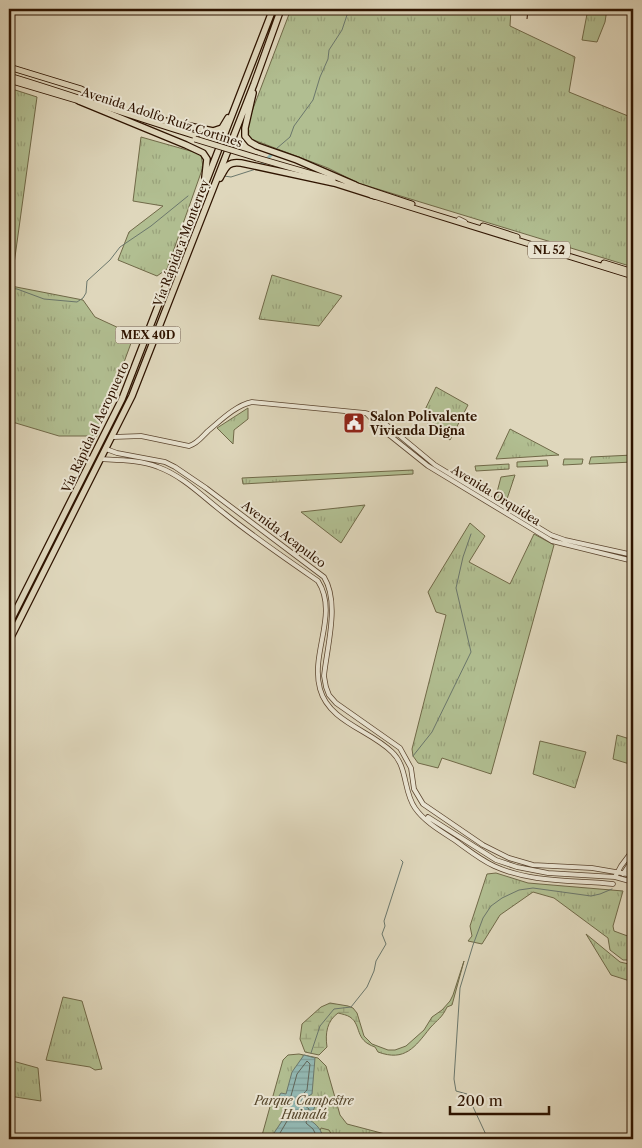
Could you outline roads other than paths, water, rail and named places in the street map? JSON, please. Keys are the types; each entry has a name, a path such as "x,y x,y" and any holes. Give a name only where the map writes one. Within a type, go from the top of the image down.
{"highway":[{"name":"Vía Rápida al Aeropuerto","path":"9,624 122,399 273,9"},
{"name":"Vía Rápida a Monterrey","path":"9,641 113,437 139,379 254,84 281,9"},
{"path":"254,84 245,128 245,136 250,142 355,185"},
{"path":"78,101 186,145 202,154 206,157 207,162 201,193"},
{"path":"131,114 213,131 222,128 233,113"},
{"path":"210,194 226,166 236,162 334,183 375,196"}],"main road":[{"path":"9,67 88,92 110,105 131,114"},
{"path":"27,85 20,82 18,78 22,73 46,78"},
{"name":"Avenida Adolfo Ruíz Cortines","path":"9,78 18,78 196,138"},
{"name":"Avenida Adolfo Ruíz Cortines","path":"9,78 258,157"},
{"path":"258,157 355,185 555,250 633,272"},
{"path":"258,157 333,180 375,196"},
{"name":"NL 52","path":"375,196 555,250 633,276"}],"street":[{"path":"459,218 465,222 464,224"},
{"name":"Avenida Orquídea","path":"113,437 141,436 189,446 196,444 209,431 241,406 257,402 365,413 376,416 434,465 551,535 565,540 633,555"},
{"name":"Avenida Orquídea","path":"365,413 428,466 475,493 547,539 563,545 633,561"},
{"name":"Avenida Acapulco","path":"106,449 117,453 165,462 175,467 206,488 324,577 330,588 333,606 324,676 329,696 342,708 400,748 412,768 414,789 423,804 483,845 508,858 533,865 592,868 633,875"},
{"path":"116,460 117,453"},
{"name":"Avenida Acapulco","path":"101,459 157,466 171,473 318,581 326,602 317,674 323,698 328,706 337,714 392,752 401,766 410,800 422,816 478,856 508,871 533,878 613,884"},
{"path":"428,817 496,860 517,867 548,873 615,877 633,882"},
{"path":"615,877 633,850"},
{"path":"622,879 633,859"}],"water":[{"path":"304,1055 315,1058 312,1094 305,1098 307,1102 312,1101 315,1106 310,1120 319,1128 323,1139 276,1139 274,1133 286,1115 283,1102 285,1098 279,1096 281,1093 286,1094 292,1072"}],"waterway":[{"path":"276,149 290,137 294,126 313,100 328,59 329,50 342,30 347,9"},
{"path":"268,158 273,153"},
{"path":"224,176 231,177 256,169"},
{"path":"9,288 44,299 77,302 86,293 87,281 110,260 120,247 151,226 188,196"},
{"path":"413,756 432,732 471,652 456,588 463,557 471,534"},
{"path":"311,1053 320,1026 334,1009 351,1007 367,987 376,961 386,944 382,934 385,926 384,921 403,862 401,860"},
{"path":"629,871 633,867"},
{"path":"488,1139 467,1094 456,1091 454,1079 460,988 483,918 491,906 519,890 533,888 591,896 612,889"}],"railway":[{"path":"527,19 528,9"}],"place":[{"name":"Salon Polivalente Vivienda Digna","path":"354,423"}],"park label":[{"name":"Parque Campestre Huinalá","path":"304,1107"}]}
